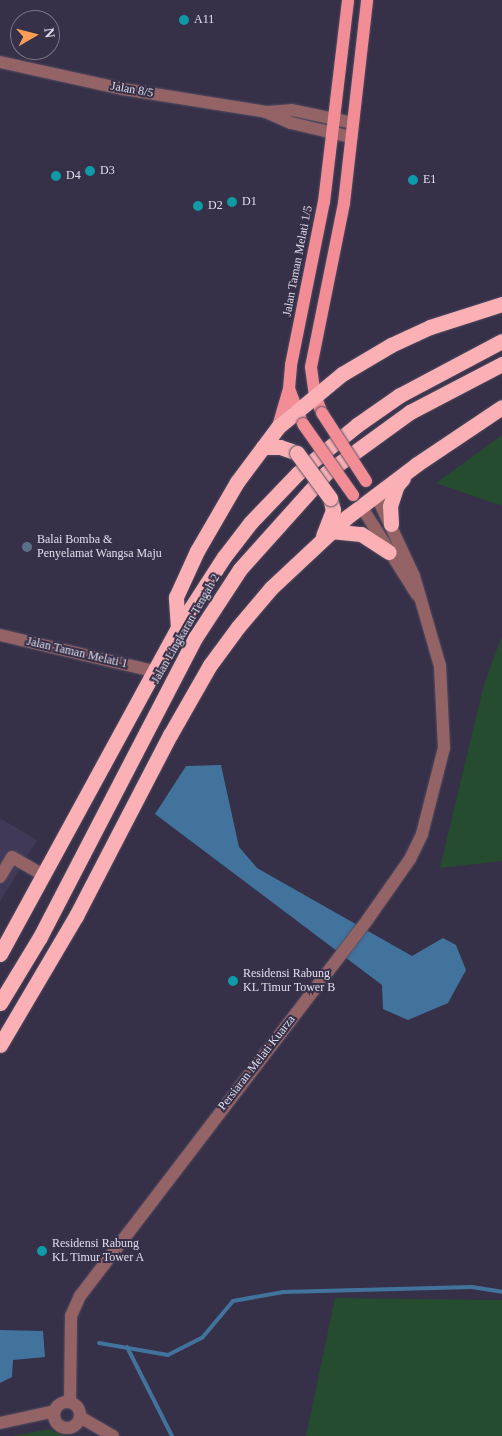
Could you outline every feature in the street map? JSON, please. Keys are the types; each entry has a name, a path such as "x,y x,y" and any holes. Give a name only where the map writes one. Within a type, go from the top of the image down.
{"highway":[{"path":"178,628 176,598 197,551 237,482 278,427 300,418 315,396 342,374 391,345 430,327 502,304"},
{"name":"Jalan Lingkaran Tengah 2","path":"0,954 45,876 178,628 224,557 251,522 298,473 357,425 400,395 502,341"},
{"name":"Jalan Lingkaran Tengah 2","path":"0,1003 48,920 195,638 240,569 326,473 410,412 502,364"},
{"path":"0,1045 76,916 170,735 210,665 271,588 326,535 357,501 376,495 416,464 502,407"},
{"path":"263,447 280,447 297,453 330,498 333,510 326,535"},
{"path":"391,524 390,506 397,485 416,464"},
{"path":"326,535 361,534 389,552"}],"main road":[{"name":"Jalan Taman Melati 1/5","path":"348,0 333,134 289,389 300,418 357,501"},
{"path":"367,0 344,203 311,367 315,396 322,413 376,495"},
{"path":"278,427 289,389"}],"street":[{"name":"Jalan 8/5","path":"0,62 123,89 266,112 292,110 353,123"},
{"name":"Jalan 8/5","path":"266,112 291,124 351,137"},
{"name":"Persiaran Melati Kuarza","path":"70,1402 71,1316 80,1296 368,919 410,859 422,834 440,772 444,742 440,666 421,600 391,524 376,495"},
{"name":"Persiaran Melati Kuarza","path":"357,501 421,600"},
{"name":"Jalan Taman Melati 1","path":"0,634 154,671"},
{"path":"0,876 12,857 45,876"},
{"path":"70,1402 79,1409 80,1417 76,1424 64,1428 55,1420 55,1411 59,1405 70,1402"},
{"path":"0,1423 55,1411"},
{"path":"80,1417 113,1436"}],"shaded area":[{"path":"0,818 37,840 0,902"}],"green space":[{"path":"502,435 502,506 436,483"},
{"path":"502,636 502,861 440,868 484,684"},
{"path":"335,1298 502,1300 502,1436 306,1436"},
{"path":"49,1429 65,1436 13,1436"}],"water":[{"path":"221,765 239,847 257,868 412,956 443,938 456,945 466,970 448,1003 408,1020 383,1009 382,985 155,814 186,766"},
{"path":"0,1330 43,1331 45,1357 13,1360 12,1377 0,1383"}],"waterway":[{"path":"99,1343 168,1355 202,1338 233,1301 283,1292 472,1287 502,1292"},
{"path":"127,1347 172,1436"}],"place":[{"name":"A11","path":"184,20"},
{"name":"D3","path":"90,171"},
{"name":"D4","path":"56,176"},
{"name":"E1","path":"413,180"},
{"name":"D1","path":"232,202"},
{"name":"D2","path":"198,206"},
{"name":"Balai Bomba & Penyelamat Wangsa Maju","path":"27,547"},
{"name":"Residensi Rabung KL Timur Tower B","path":"233,981"},
{"name":"Residensi Rabung KL Timur Tower A","path":"42,1251"}]}
